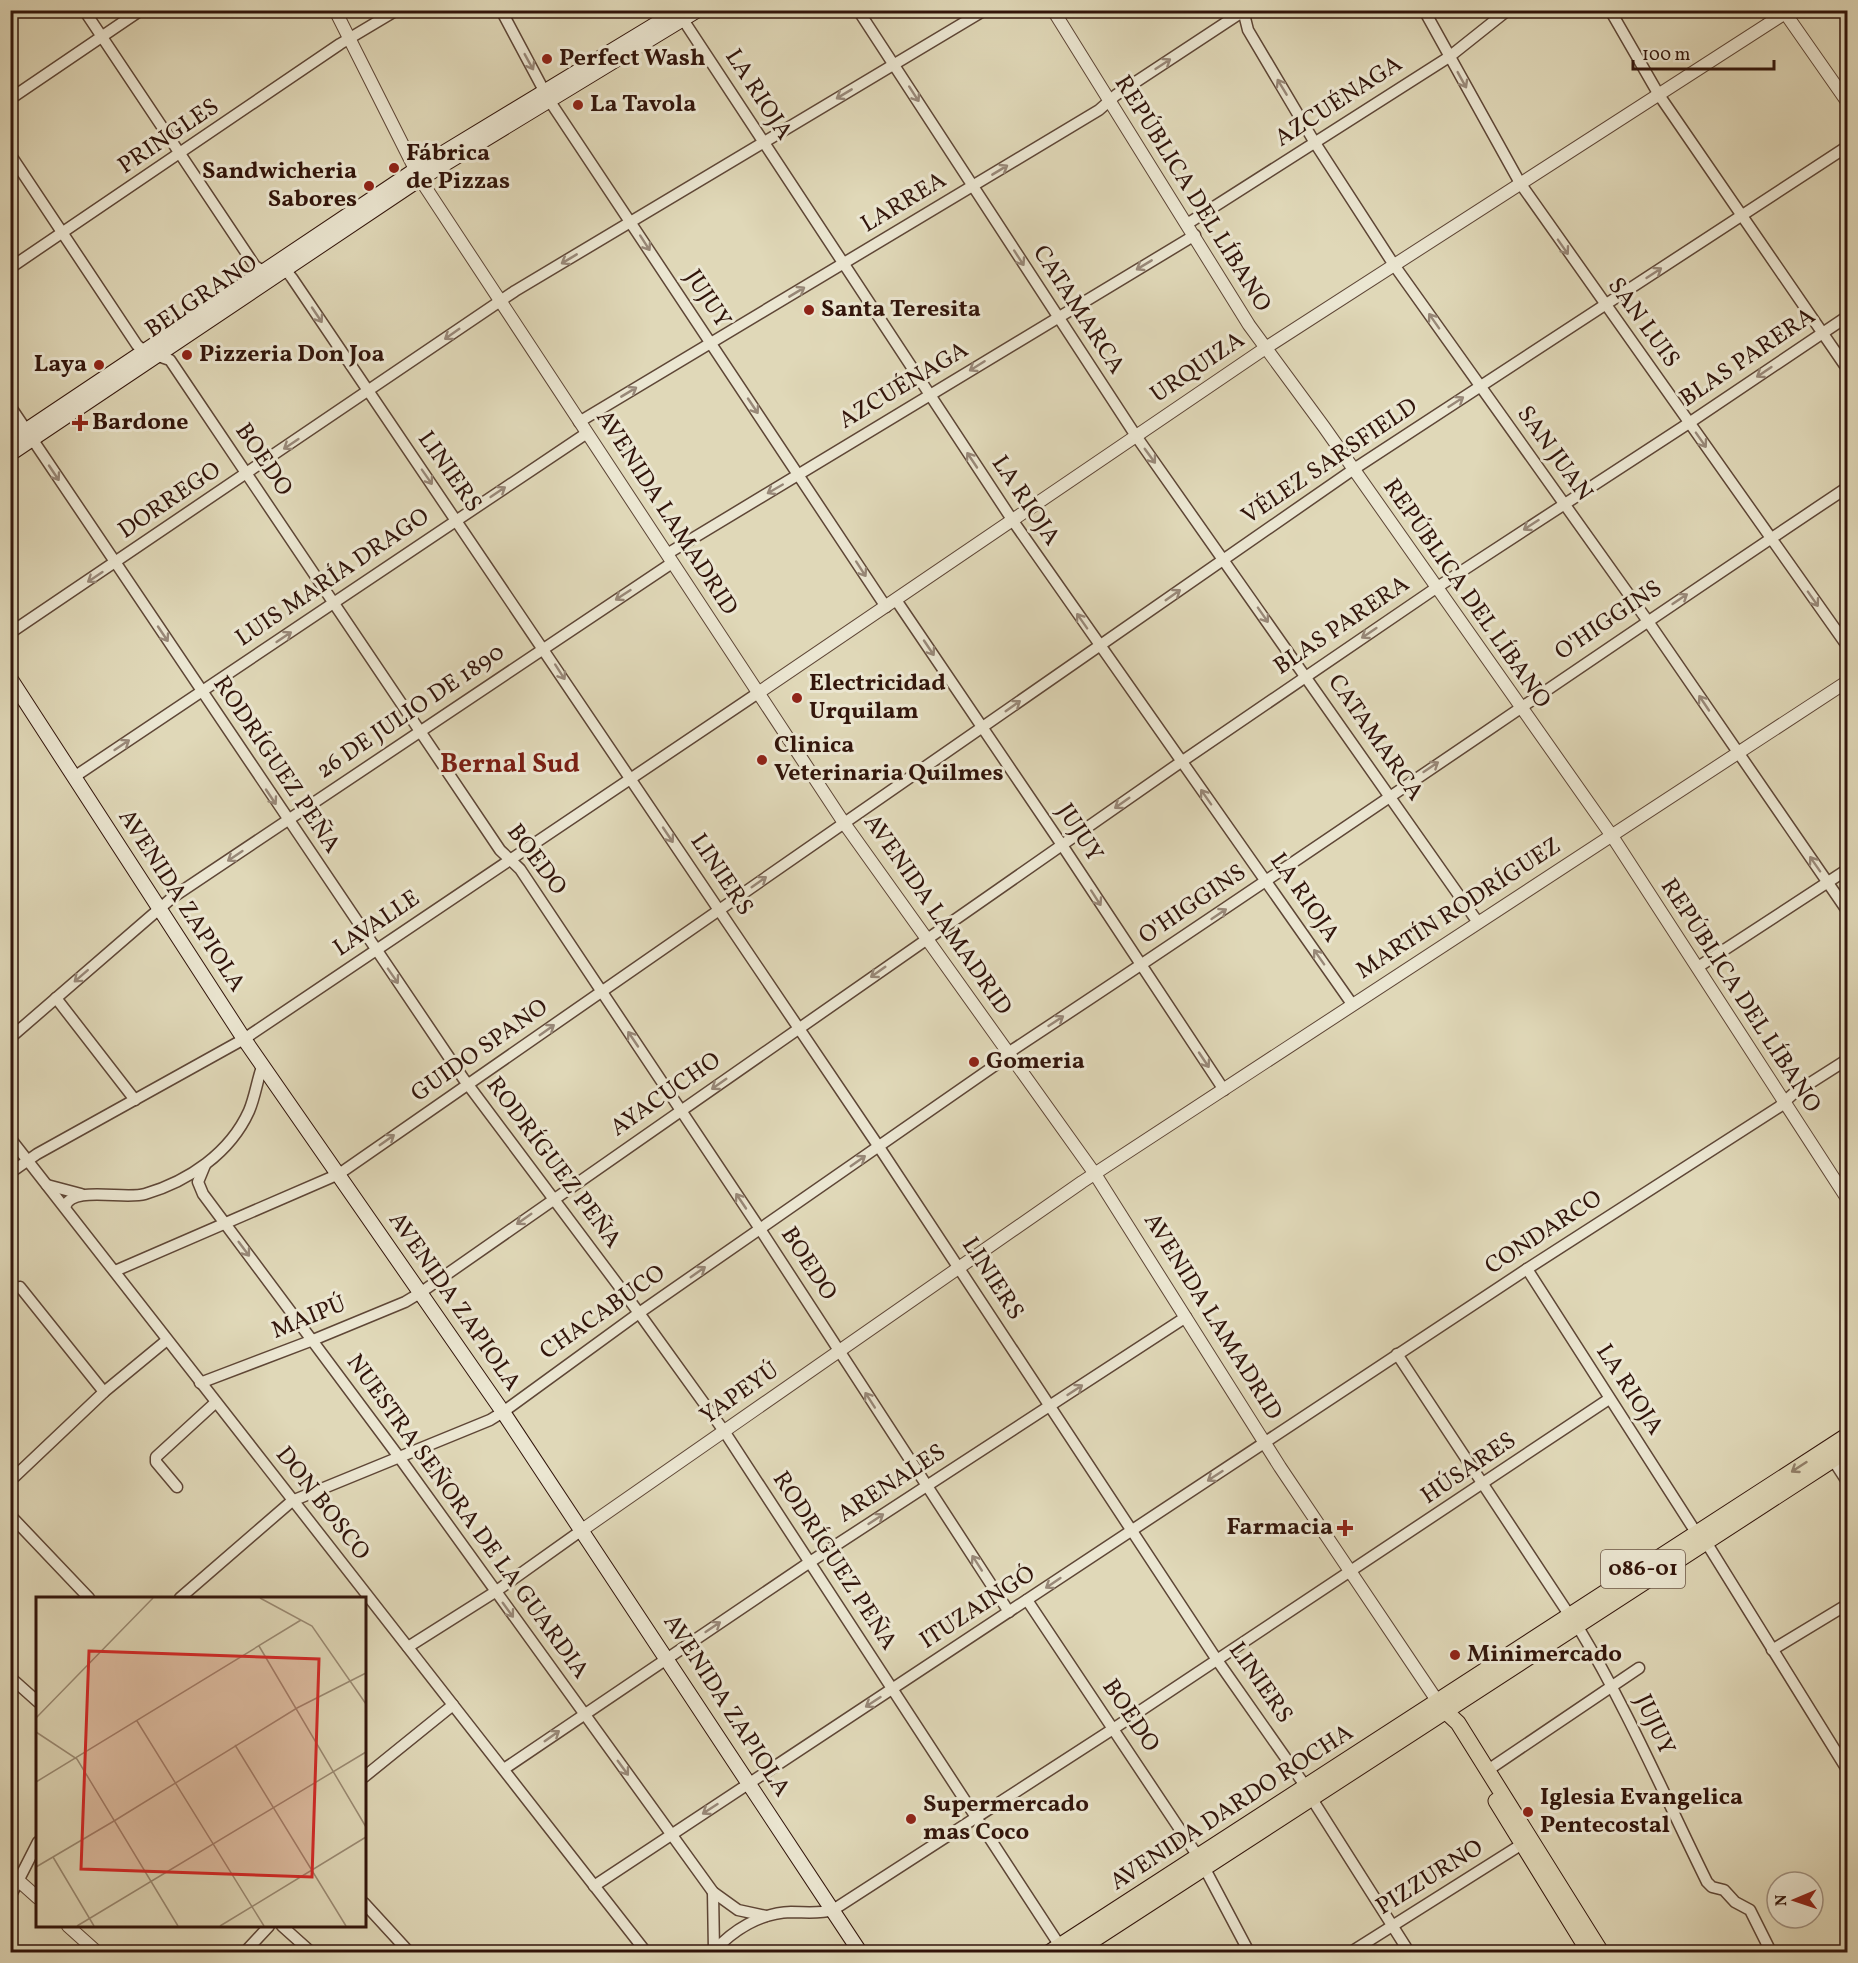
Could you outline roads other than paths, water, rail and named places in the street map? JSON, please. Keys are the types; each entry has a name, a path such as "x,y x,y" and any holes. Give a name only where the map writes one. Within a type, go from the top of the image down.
{"main road":[{"path":"417,174 679,13 698,10"},
{"name":"BELGRANO","path":"151,353 263,271 417,174"},
{"name":"BELGRANO","path":"10,454 29,435 151,353 281,272 417,174"},
{"name":"BELGRANO","path":"10,441 29,435"},
{"name":"AVENIDA ZAPIOLA","path":"10,678 158,910 262,1067 425,1289 503,1412 750,1783 860,1953"},
{"name":"086-01","path":"1442,1708 1701,1538 1848,1435"},
{"name":"086-01","path":"1701,1538 1848,1450"},
{"name":"AVENIDA LAMADRID","path":"1442,1708 1458,1723 1488,1770 1589,1953"},
{"name":"AVENIDA LAMADRID","path":"1442,1708 1450,1727 1601,1953"},
{"name":"AVENIDA DARDO ROCHA","path":"1055,1949 1201,1861 1442,1708"},
{"name":"AVENIDA DARDO ROCHA","path":"1075,1953 1201,1861"}],"street":[{"path":"84,10 179,156 255,266 263,271 281,272"},
{"path":"10,99 141,10"},
{"name":"AVENIDA LAMADRID","path":"334,10 417,174 586,433 844,823 1095,1174 1264,1443 1442,1708"},
{"name":"PRINGLES","path":"10,268 349,39 397,10"},
{"name":"JUJUY","path":"501,10 547,96 711,344 891,604 983,727 1224,1090"},
{"name":"CATAMARCA","path":"858,10 1136,436 1307,676 1477,921"},
{"name":"DORREGO","path":"10,633 369,392 500,301 985,10"},
{"name":"REPÚBLICA DEL LÍBANO","path":"1053,10 1249,325 1354,469 1612,836 1848,1200"},
{"name":"SAN LUIS","path":"1424,10 1520,183 1604,306 1848,647"},
{"name":"AZCUÉNAGA","path":"1187,224 1449,57 1508,10"},
{"path":"1610,10 1659,95 1848,370"},
{"name":"LARREA","path":"579,422 1099,110 1244,11"},
{"name":"SAN JUAN","path":"1244,11 1248,30 1315,142 1394,265 1647,620 1848,912"},
{"path":"1786,12 1848,103"},
{"name":"URQUIZA","path":"758,693 1013,522 1267,347 1786,12"},
{"name":"LA RIOJA","path":"679,13 1013,522 1352,1005"},
{"name":"VÉLEZ SARSFIELD","path":"844,823 1354,469 1848,146"},
{"name":"BOEDO","path":"10,154 63,233 151,353 170,360 500,850 520,869 760,1229 1009,1612"},
{"name":"AZCUÉNAGA","path":"669,559 800,475 1195,235"},
{"name":"LINIERS","path":"281,272 292,278 879,1147 1218,1660 1309,1793 1408,1953"},
{"name":"BLAS PARERA","path":"926,938 1436,588 1848,316"},
{"name":"RODRÍGUEZ PEÑA","path":"10,406 375,950 468,1084 639,1312 724,1431 975,1818 1055,1949"},
{"name":"LUIS MARÍA DRAGO","path":"74,777 586,433"},
{"name":"O'HIGGINS","path":"1008,1054 1267,882 1389,795 1848,487"},
{"name":"26 DE JULIO DE 1890","path":"10,1038 173,897 288,821 669,559"},
{"name":"MARTÍN RODRÍGUEZ","path":"1095,1174 1477,921 1612,836 1848,681"},
{"name":"LAVALLE","path":"10,1173 27,1160 244,1039 758,693"},
{"name":"GUIDO SPANO","path":"115,1271 339,1174 844,823"},
{"path":"1698,967 1848,869"},
{"name":"AYACUCHO","path":"425,1289 926,938"},
{"path":"56,998 135,1100"},
{"name":"CHACABUCO","path":"182,1597 292,1501 503,1412 639,1312 879,1147 1008,1054"},
{"name":"CONDARCO","path":"1264,1443 1848,1059"},
{"path":"48,1185 81,1194 138,1196 176,1182 205,1165 221,1151 243,1123 254,1098 262,1067"},
{"name":"DON BOSCO","path":"10,1138 646,1953"},
{"name":"NUESTRA SEÑORA DE LA GUARDIA","path":"205,1165 199,1175 200,1189 399,1457 712,1892 738,1910 766,1916"},
{"name":"YAPEYÚ","path":"408,1647 495,1592 838,1350 960,1269 1095,1174"},
{"path":"65,1207 70,1197 81,1194"},
{"name":"LA RIOJA","path":"1527,1269 1848,1771"},
{"path":"20,1287 104,1392"},
{"name":"MAIPÚ","path":"200,1383 405,1302 425,1289"},
{"name":"ARENALES","path":"504,1769 810,1562 1186,1317"},
{"path":"10,1482 104,1392 167,1340"},
{"name":"JUJUY","path":"1397,1354 1482,1486 1574,1621 1612,1684 1624,1714 1707,1882 1712,1887 1724,1890 1734,1902 1750,1910 1770,1953"},
{"name":"HÚSARES","path":"833,1910 1218,1660 1609,1400"},
{"path":"177,1488 156,1462 156,1457 215,1403"},
{"name":"ITUZAINGÓ","path":"594,1886 1264,1443"},
{"path":"1833,1460 1848,1483"},
{"path":"10,1515 87,1597"},
{"name":"BOEDO","path":"1027,1600 1201,1861 1249,1953"},
{"path":"1772,1650 1848,1604"},
{"path":"1488,1770 1612,1684 1640,1668"},
{"path":"10,1677 36,1700"},
{"path":"366,1775 453,1705"},
{"name":"PIZZURNO","path":"1351,1953 1527,1841"},
{"path":"10,1897 14,1877 36,1845"},
{"path":"14,1877 36,1896"},
{"path":"712,1892 713,1952"},
{"path":"366,1905 409,1953"},
{"path":"713,1952 734,1932 766,1916 791,1912 823,1913 833,1910"},
{"path":"69,1927 98,1953"},
{"path":"245,1953 268,1927"},
{"path":"283,1927 311,1953"}],"place":[{"name":"Perfect Wash","path":"547,59"},
{"name":"La Tavola","path":"578,105"},
{"name":"Fábrica de Pizzas","path":"394,168"},
{"name":"Sandwicheria Sabores","path":"369,186"},
{"name":"Santa Teresita","path":"809,310"},
{"name":"Pizzeria Don Joa","path":"187,355"},
{"name":"Laya","path":"99,365"},
{"name":"Bardone","path":"80,423"},
{"name":"Electricidad Urquilam","path":"797,698"},
{"name":"Clinica Veterinaria Quilmes","path":"762,760"},
{"name":"Gomeria","path":"974,1062"},
{"name":"Farmacia","path":"1345,1528"},
{"name":"Minimercado","path":"1455,1655"},
{"name":"Iglesia Evangelica Pentecostal","path":"1528,1812"},
{"name":"Supermercado mas Coco","path":"911,1819"}],"district":[{"name":"Bernal Sud","path":"510,765"}]}
